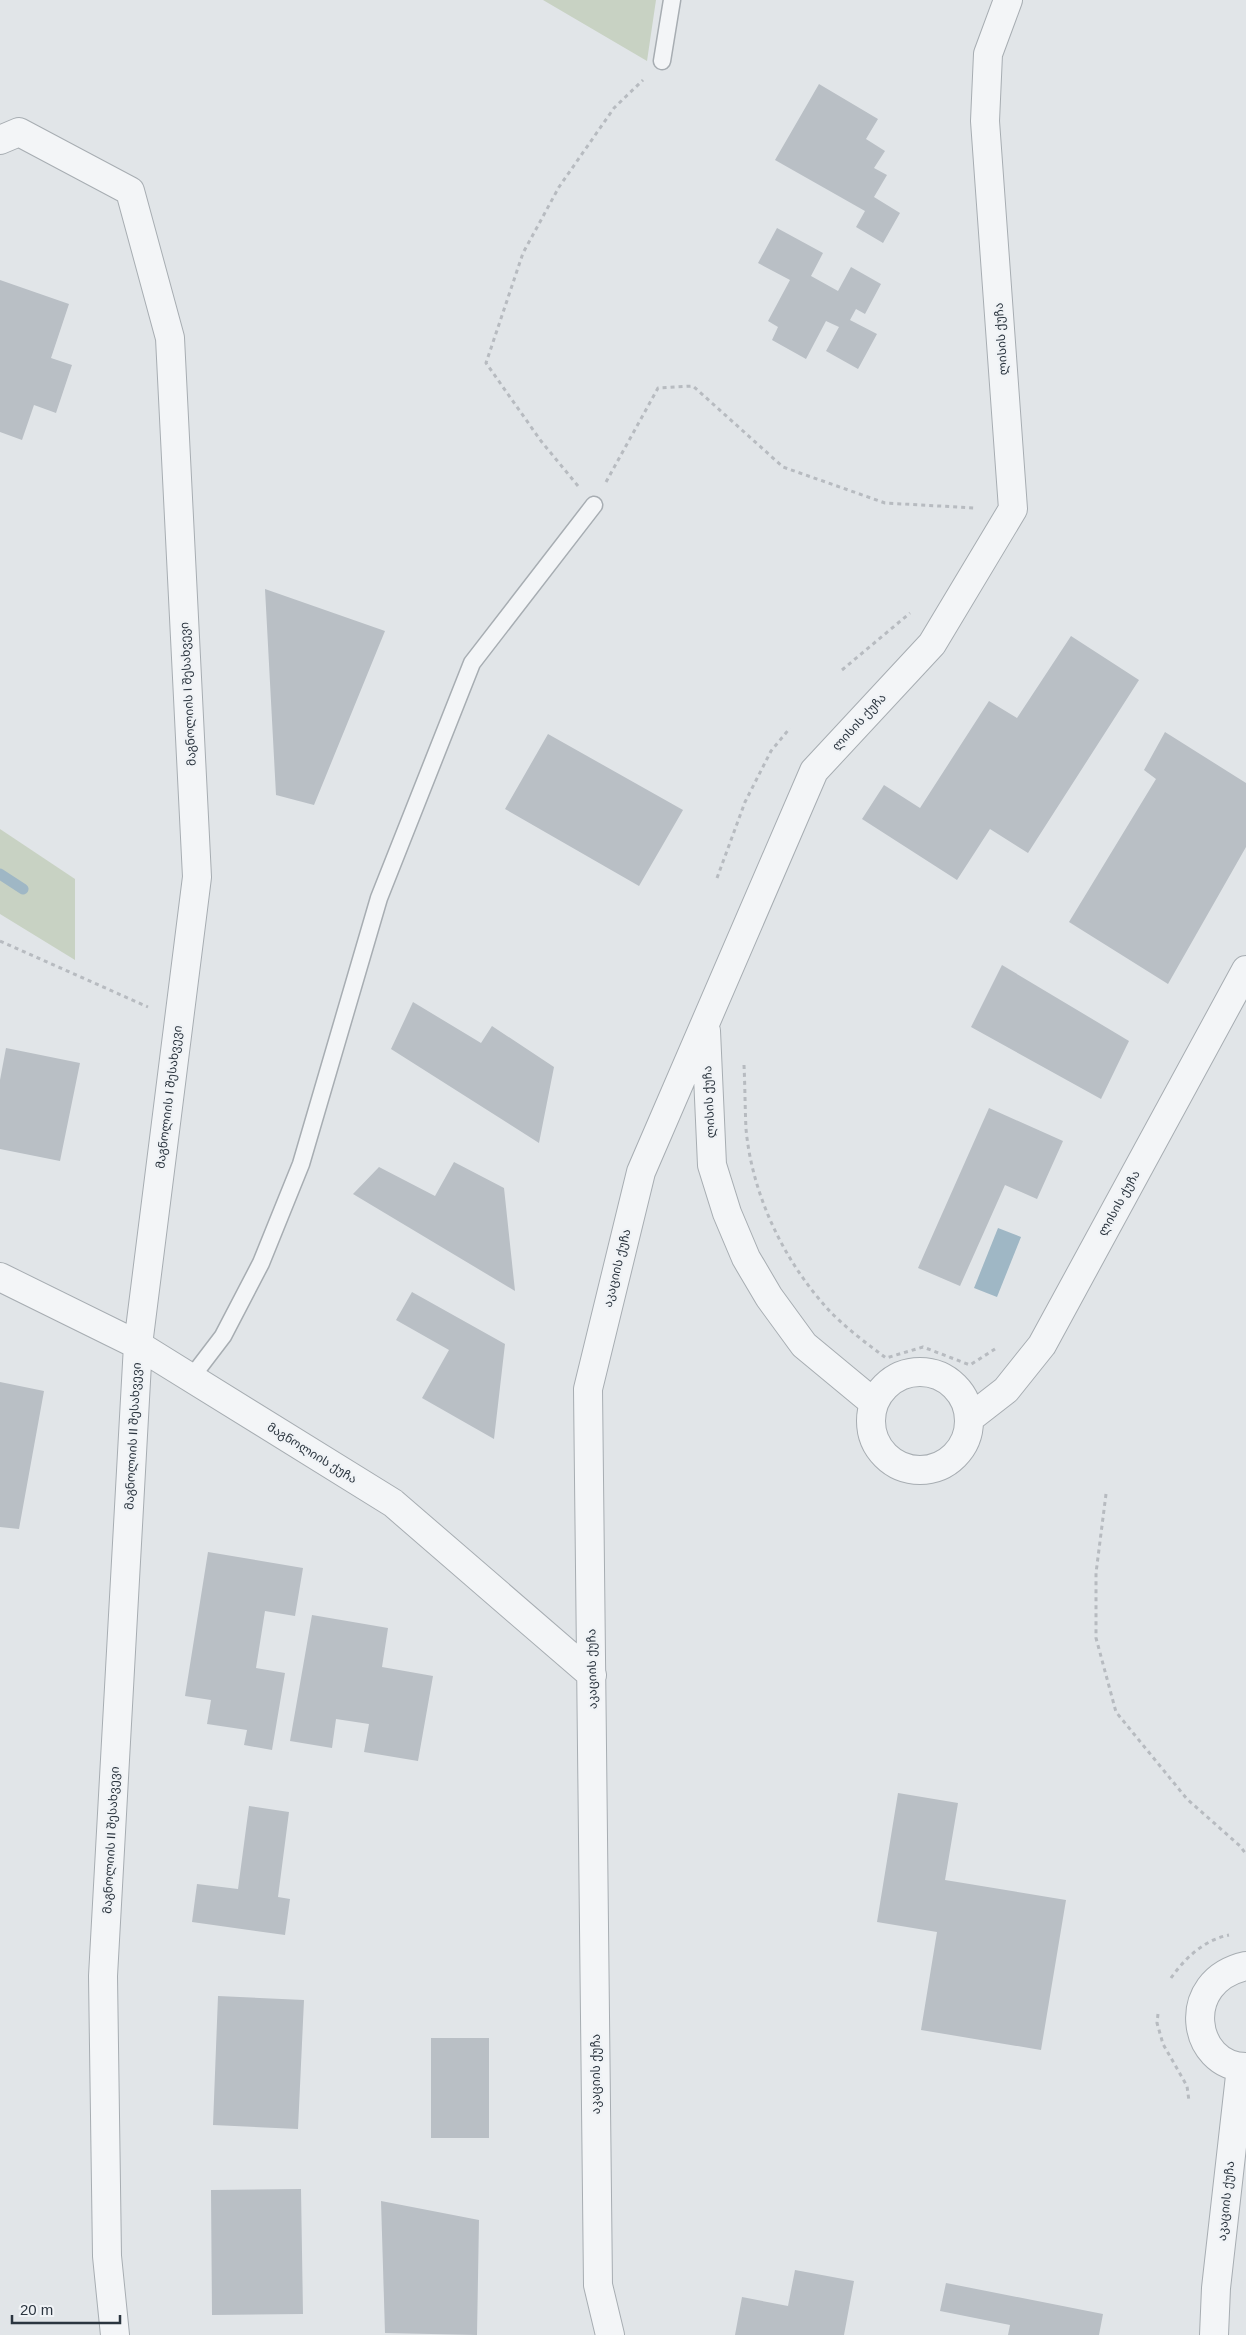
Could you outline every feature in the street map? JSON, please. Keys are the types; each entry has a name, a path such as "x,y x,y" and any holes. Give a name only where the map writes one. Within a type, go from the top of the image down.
{"street":[{"name":"ლისის ქუჩა","path":"874,1403 804,1345 769,1297 746,1258 727,1213 712,1165 706,1022 814,771 932,644 1013,509 985,121 988,54 1008,0"},
{"name":"მაგნოლიის I შესახვევი","path":"0,140 19,132 130,191 170,338 197,877 138,1345"},
{"name":"ლისის ქუჩა","path":"970,1418 1006,1390 1042,1345 1246,970"},
{"name":"აკაციის ქუჩა","path":"610,2335 598,2284 588,1390 641,1172 706,1022"},
{"name":"მაგნოლიის ქუჩა","path":"0,1278 138,1345 393,1503 592,1675"},
{"name":"მაგნოლიის II შესახვევი","path":"115,2335 107,2256 103,1976 138,1345"},
{"path":"914,1372 928,1372 941,1375 961,1393 968,1405 970,1418 968,1434 962,1448 951,1460 937,1468 921,1470 905,1468 891,1461 879,1450 873,1435 870,1419 874,1403 880,1392 889,1382 901,1375 914,1372"},
{"path":"1244,2066 1226,2061 1213,2051 1204,2038 1200,2022 1200,2006 1206,1991 1216,1978 1230,1970 1246,1966"},
{"name":"აკაციის ქუჩა","path":"1214,2335 1216,2288 1244,2066"}],"lane":[{"path":"662,61 672,0"},
{"path":"191,1378 223,1336 256,1271 301,1164 379,898 472,663 594,505"}],"path":[{"path":"662,61 614,108 559,187 523,253 486,363 542,441 594,505 658,388 693,386 783,467 885,503 1013,509"},
{"path":"842,670 910,613"},
{"path":"717,878 745,802 771,750 790,728"},
{"path":"0,941 179,1021"},
{"path":"744,1065 746,1130 755,1179 772,1224 799,1270 826,1307 886,1358 923,1347 970,1365 998,1347"},
{"path":"1106,1494 1096,1573 1096,1638 1116,1712 1187,1799 1240,1846 1246,1854"},
{"path":"1158,2014 1157,2023 1163,2044 1187,2086 1189,2101"}],"green space":[{"path":"543,0 656,0 647,61"},
{"path":"0,829 75,879 75,960 0,914"}],"water":[{"path":"998,1228 1021,1237 997,1297 974,1288"}],"building":[{"path":"819,84 878,119 866,139 885,151 874,168 887,175 874,197 900,213 883,243 856,227 865,211 775,160"},
{"path":"777,228 823,253 811,276 838,291 851,267 881,284 865,314 856,309 850,320 877,334 858,369 826,351 839,327 826,321 806,359 772,340 778,327 768,321 790,280 758,263"},
{"path":"0,280 69,304 51,358 72,365 56,413 34,405 22,440 0,432"},
{"path":"265,589 385,631 314,805 276,795"},
{"path":"1071,636 1139,680 1028,853 990,829 957,880 862,819 884,785 920,808 989,701 1017,718"},
{"path":"1165,732 1246,783 1246,847 1168,984 1069,922 1156,779 1144,770"},
{"path":"548,734 683,810 639,886 505,809"},
{"path":"1002,965 1129,1041 1101,1099 971,1027"},
{"path":"413,1002 481,1043 492,1026 554,1067 539,1143 391,1049"},
{"path":"6,1048 80,1063 60,1161 0,1149 0,1080"},
{"path":"989,1108 1063,1141 1037,1199 1005,1185 960,1286 918,1268"},
{"path":"454,1162 504,1188 515,1291 353,1194 379,1167 435,1196"},
{"path":"412,1292 505,1344 494,1439 422,1398 449,1350 396,1320"},
{"path":"0,1382 44,1391 19,1529 0,1527"},
{"path":"208,1552 303,1568 295,1616 265,1611 256,1668 285,1673 272,1750 244,1745 247,1730 207,1724 211,1700 185,1696"},
{"path":"312,1615 388,1628 382,1667 433,1676 418,1761 364,1752 369,1724 336,1719 332,1748 290,1741"},
{"path":"898,1793 958,1803 945,1880 1066,1900 1041,2050 921,2030 937,1932 877,1922"},
{"path":"249,1806 289,1812 278,1897 290,1899 285,1935 192,1922 197,1884 238,1889"},
{"path":"218,1996 304,2000 298,2129 213,2125"},
{"path":"431,2038 489,2038 489,2138 431,2138"},
{"path":"301,2189 303,2314 212,2315 211,2190"},
{"path":"381,2201 479,2220 477,2335 385,2333"},
{"path":"795,2270 854,2281 844,2335 735,2335 742,2297 788,2306"},
{"path":"946,2283 1103,2314 1099,2335 1008,2335 1010,2325 940,2311"}],"waterway":[{"path":"0,874 23,889"}]}
